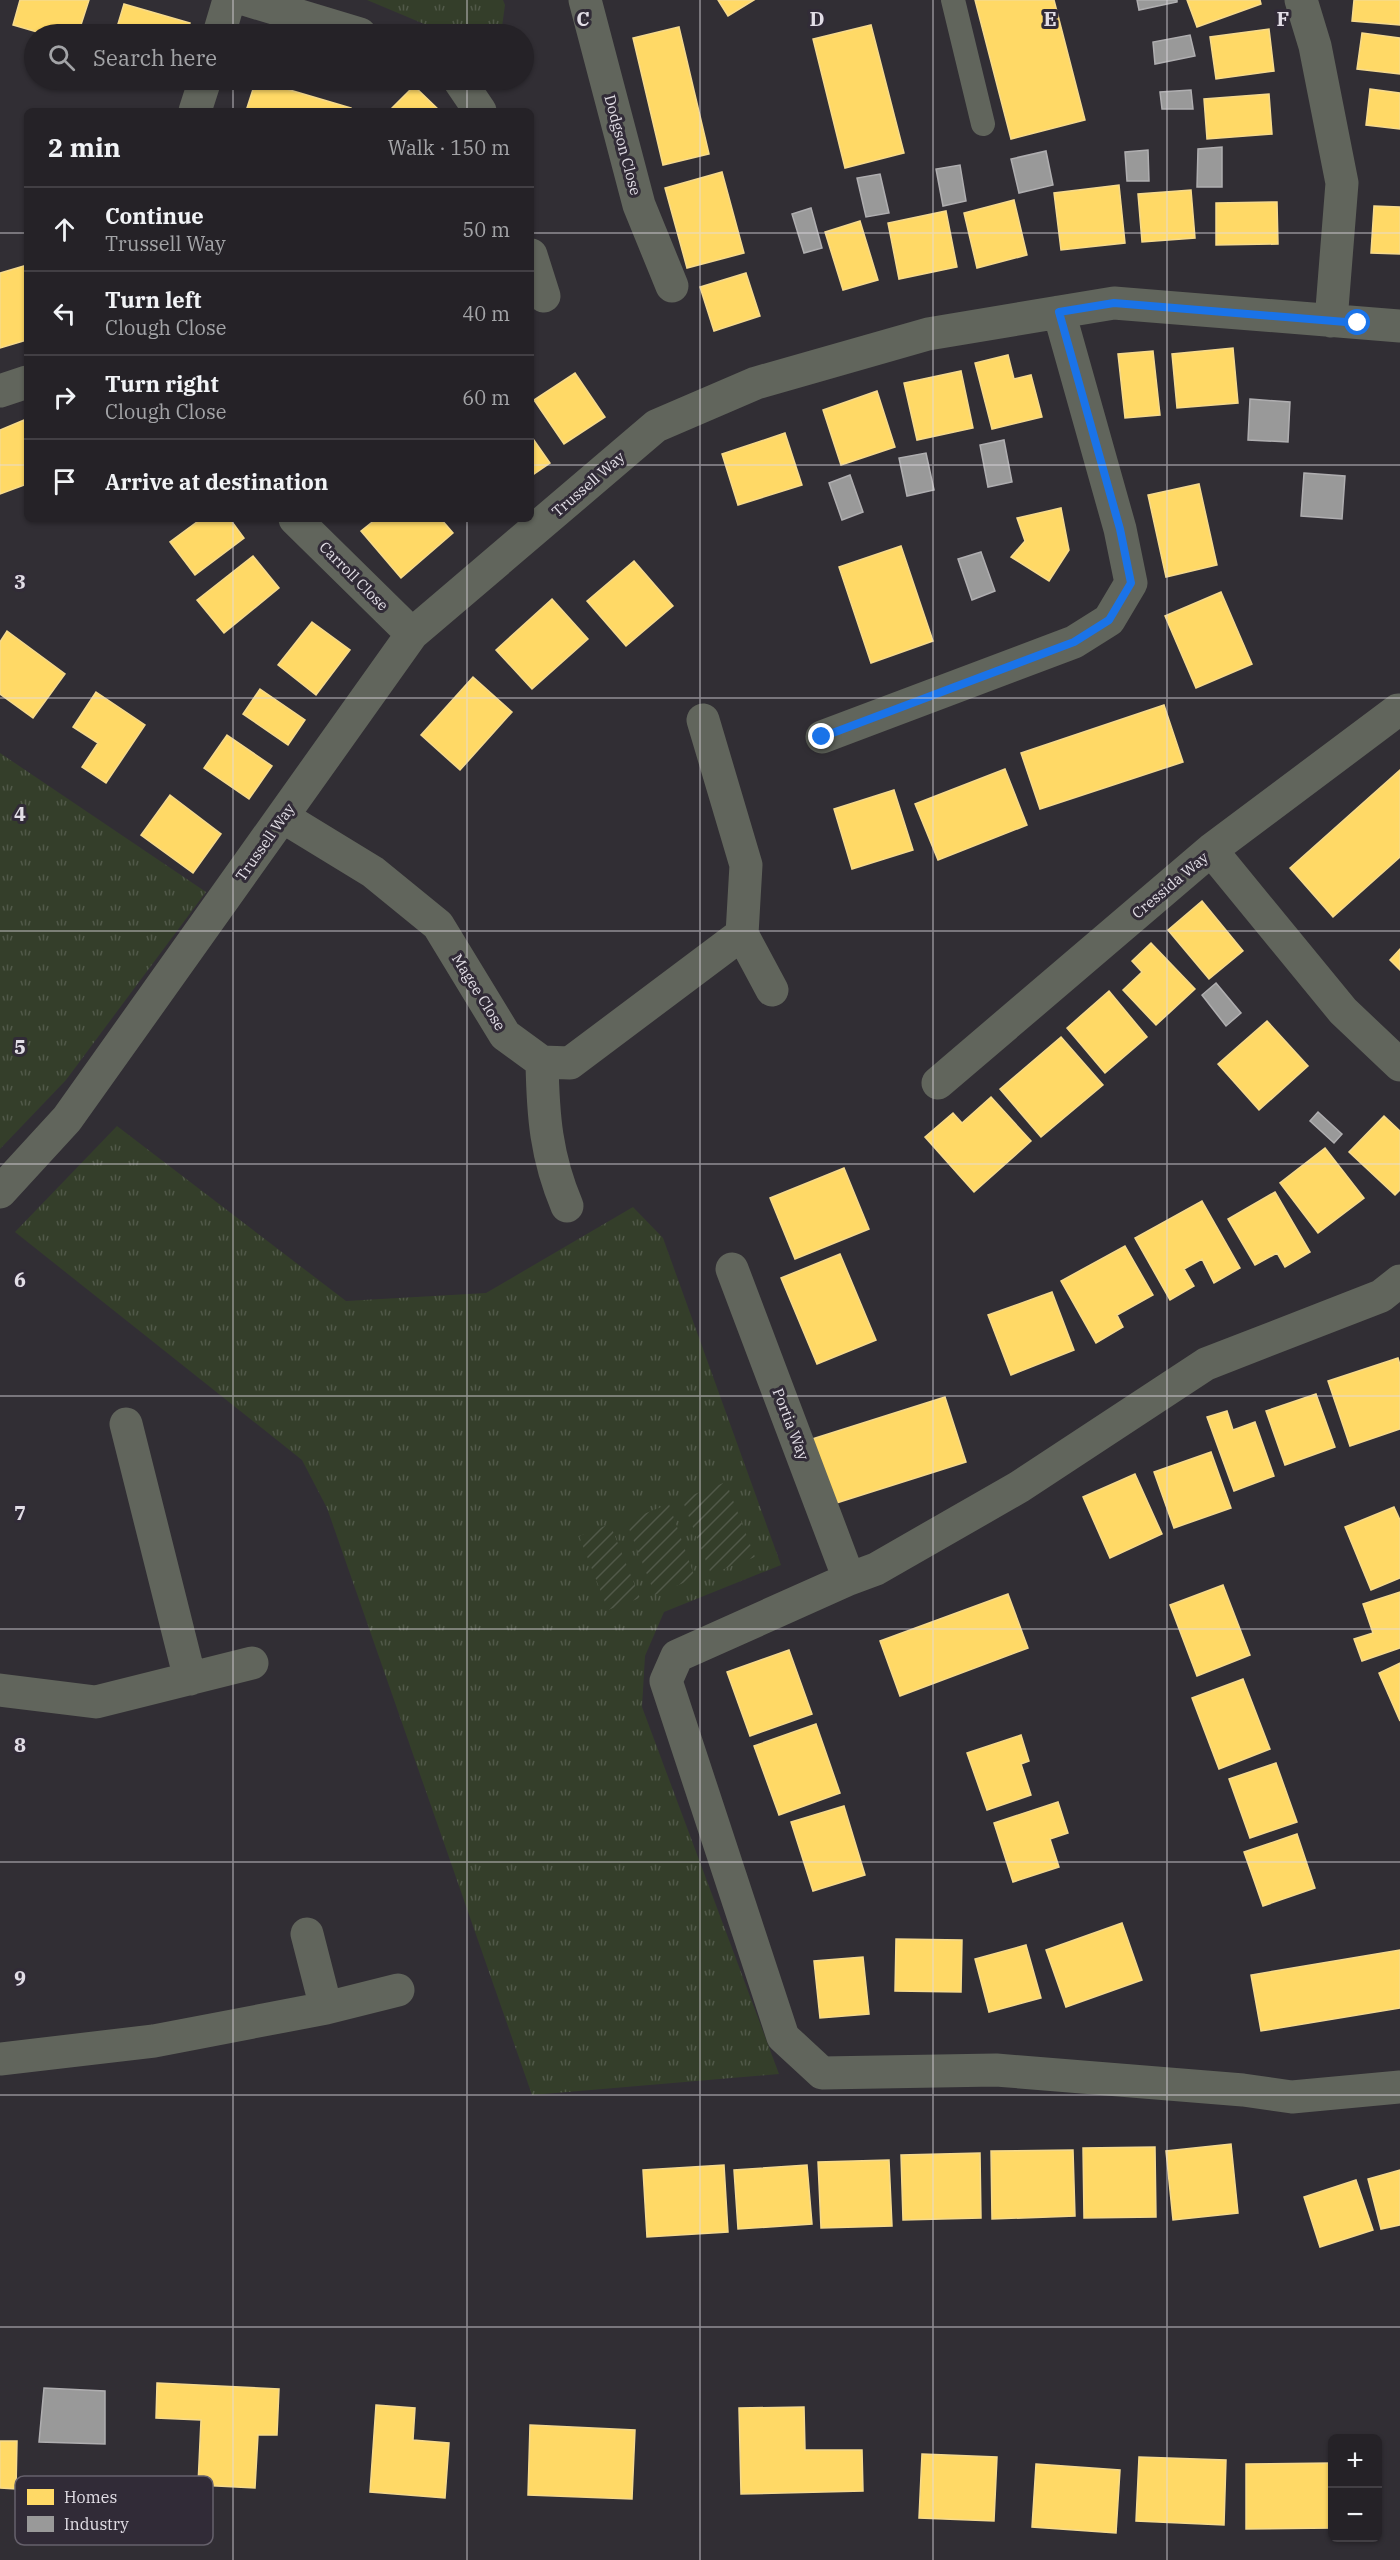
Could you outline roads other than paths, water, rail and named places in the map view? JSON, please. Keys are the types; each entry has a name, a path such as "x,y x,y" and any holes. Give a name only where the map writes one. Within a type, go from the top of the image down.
{"street":[{"path":"222,24 230,0"},
{"path":"247,0 327,24"},
{"name":"Dodgson Close","path":"585,0 639,205 672,286"},
{"path":"1301,0 1315,46 1342,183 1331,321"},
{"path":"196,108 202,90"},
{"path":"466,90 478,108"},
{"path":"534,264 544,296"},
{"name":"Trussell Way","path":"0,1191 67,1119 412,634 656,426 756,383 916,337 1114,303 1400,326"},
{"path":"822,737 1074,642 1109,620 1131,583 1120,529 1059,312"},
{"path":"0,391 24,383"},
{"name":"Carroll Close","path":"298,522 412,634"},
{"path":"1211,850 1398,710"},
{"path":"703,720 746,865 742,934 772,990"},
{"name":"Magee Close","path":"283,817 374,872 438,925 505,1035 542,1062"},
{"name":"Cressida Way","path":"938,1083 1211,850 1343,1011 1400,1065"},
{"path":"567,1206 553,1173 543,1114 542,1062 570,1063 742,934"},
{"name":"Portia Way","path":"732,1269 849,1579"},
{"path":"1400,1281 1381,1296 1206,1364 1018,1487 876,1569 677,1656 666,1682 783,2037 822,2073 996,2070 1243,2090 1292,2097 1400,2087"},
{"path":"126,1424 190,1678"},
{"path":"0,1690 96,1702 252,1663"},
{"path":"307,1934 326,2008"},
{"path":"0,2059 154,2041 326,2008 398,1990"}],"lane":[{"path":"952,0 983,124"}]}
